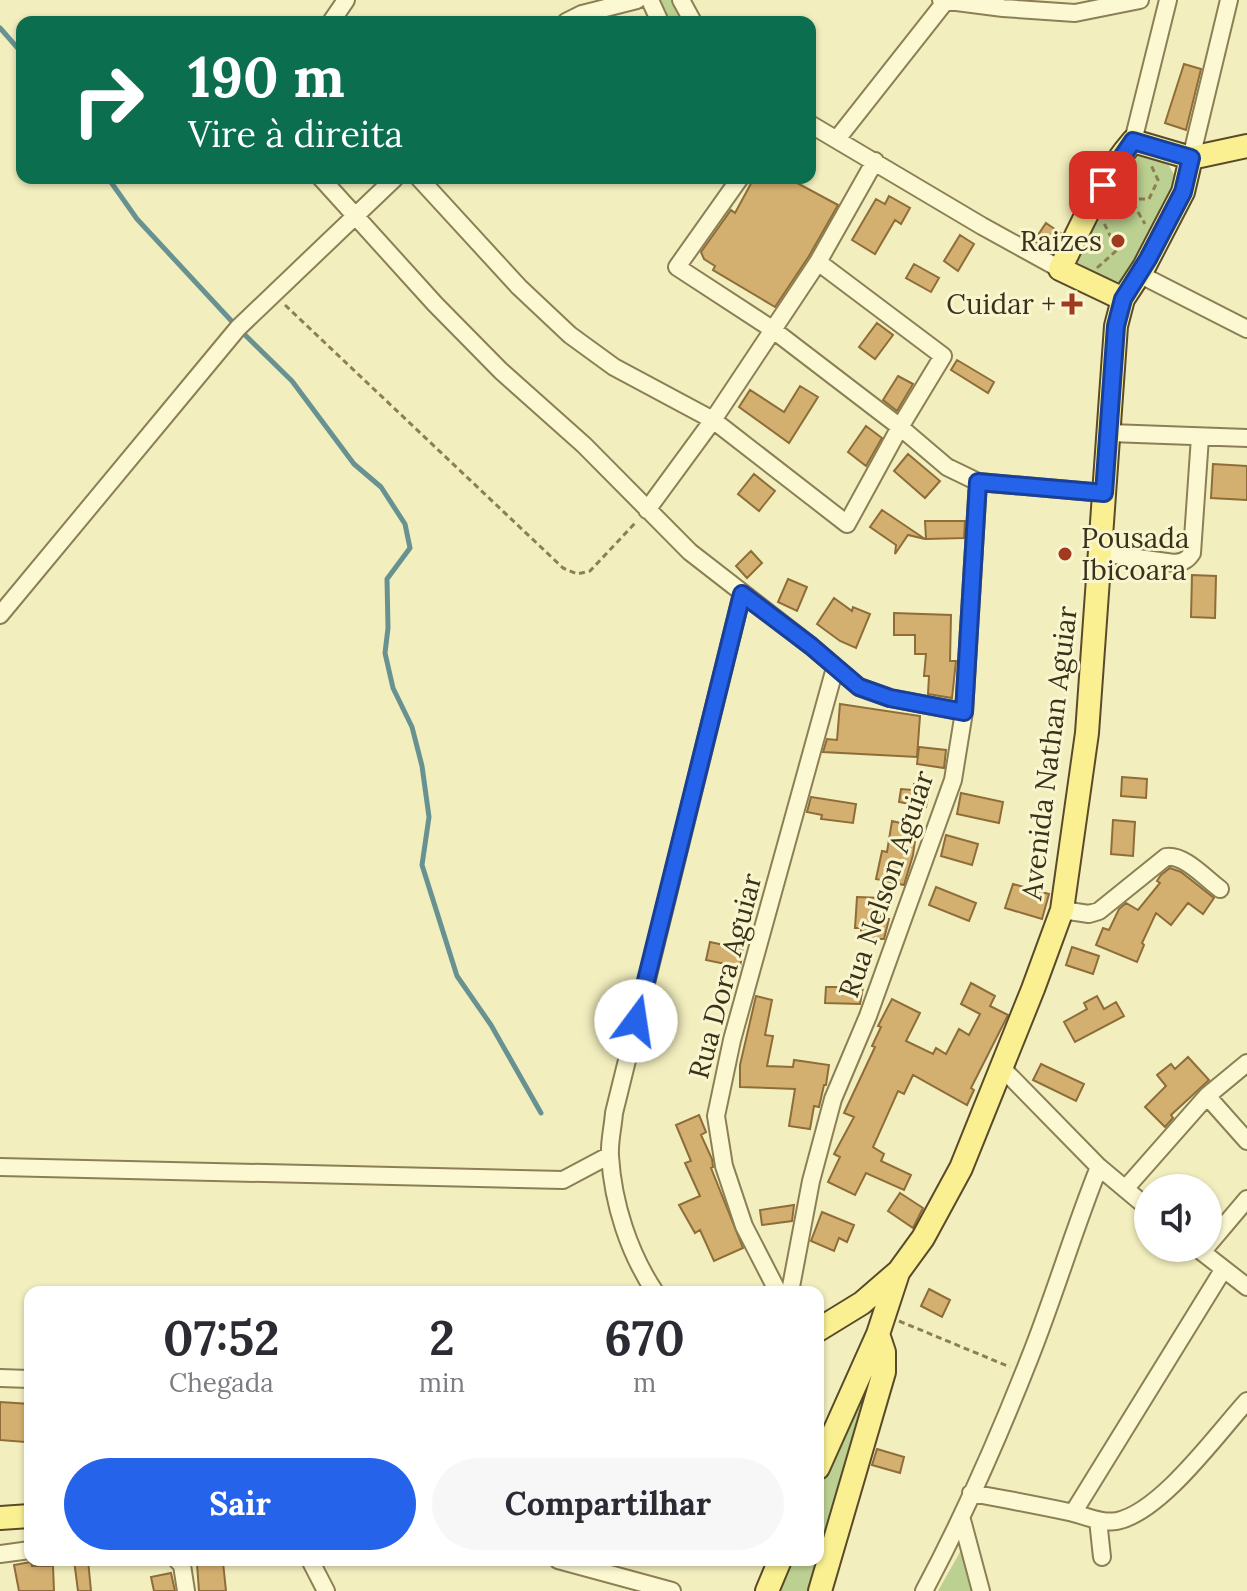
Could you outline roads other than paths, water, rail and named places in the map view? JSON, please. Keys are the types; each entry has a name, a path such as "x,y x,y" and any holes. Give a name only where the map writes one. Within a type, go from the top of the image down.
{"main road":[{"path":"1191,158 1183,192 1157,244 1123,299 1060,269 1112,169 1133,141 1191,158 1247,146"},
{"name":"Avenida Nathan Aguiar","path":"824,1326 862,1303 899,1271 923,1238 961,1168 1062,910 1087,733 1116,326 1123,299"},
{"path":"824,1454 881,1325 899,1271"},
{"path":"820,1591 884,1372 881,1325"},
{"path":"0,1518 24,1516"},
{"path":"767,1591 777,1566"}],"street":[{"path":"578,16 637,0"},
{"path":"837,139 943,1 1075,13 1140,0"},
{"path":"1133,141 1168,0"},
{"path":"1191,158 1229,0"},
{"path":"816,127 1060,269"},
{"path":"647,510 713,420 818,262 875,161"},
{"path":"327,184 435,304 501,371 584,445 690,552 859,687 890,698 964,712"},
{"path":"0,615 238,328 389,184"},
{"path":"425,184 519,287 570,335 614,367 713,420 847,524 943,356 818,262"},
{"path":"736,184 677,267 772,329 947,467 978,482 1104,493"},
{"path":"1139,274 1247,329"},
{"path":"1110,433 1247,438"},
{"path":"1101,553 1174,563 1183,562 1189,557 1192,553 1200,437"},
{"name":"Rua Nelson Aguiar","path":"791,1286 811,1181 833,1099 868,1016 948,793 964,712 978,482"},
{"path":"651,1286 638,1267 617,1201 610,1155 614,1113 742,594"},
{"name":"Rua Dora Aguiar","path":"775,1286 744,1226 724,1166 716,1116 732,1040 835,668"},
{"path":"1062,910 1089,914 1099,911 1172,855 1220,889"},
{"path":"1125,1189 1207,1096 1247,1063"},
{"path":"1002,1068 1099,1167 1134,1196"},
{"path":"1207,1096 1247,1141"},
{"path":"0,1167 563,1180 610,1155"},
{"path":"924,1591 962,1520 1024,1372 1099,1167"},
{"path":"1222,1227 1247,1199"},
{"path":"1216,1262 1247,1287"},
{"path":"1073,1513 1223,1270"},
{"path":"0,1378 24,1379"},
{"path":"971,1493 1098,1520 1116,1521 1143,1509 1182,1476 1247,1401"},
{"path":"962,1520 981,1591"},
{"path":"1098,1520 1102,1557"},
{"path":"0,1554 24,1551"},
{"path":"182,1566 186,1591"},
{"path":"313,1566 326,1591"},
{"path":"614,1567 672,1591"}],"waterway":[{"path":"0,28 16,46"},
{"path":"112,184 137,219 292,381 354,464 381,487 405,524 410,548 387,579 385,653 393,688 412,727 422,766 429,817 422,865 457,976 491,1025 541,1113"}],"place":[{"name":"Raizes","path":"1118,241"},
{"name":"Cuidar +","path":"1072,304"},
{"name":"Pousada Ibicoara","path":"1065,554"}]}
